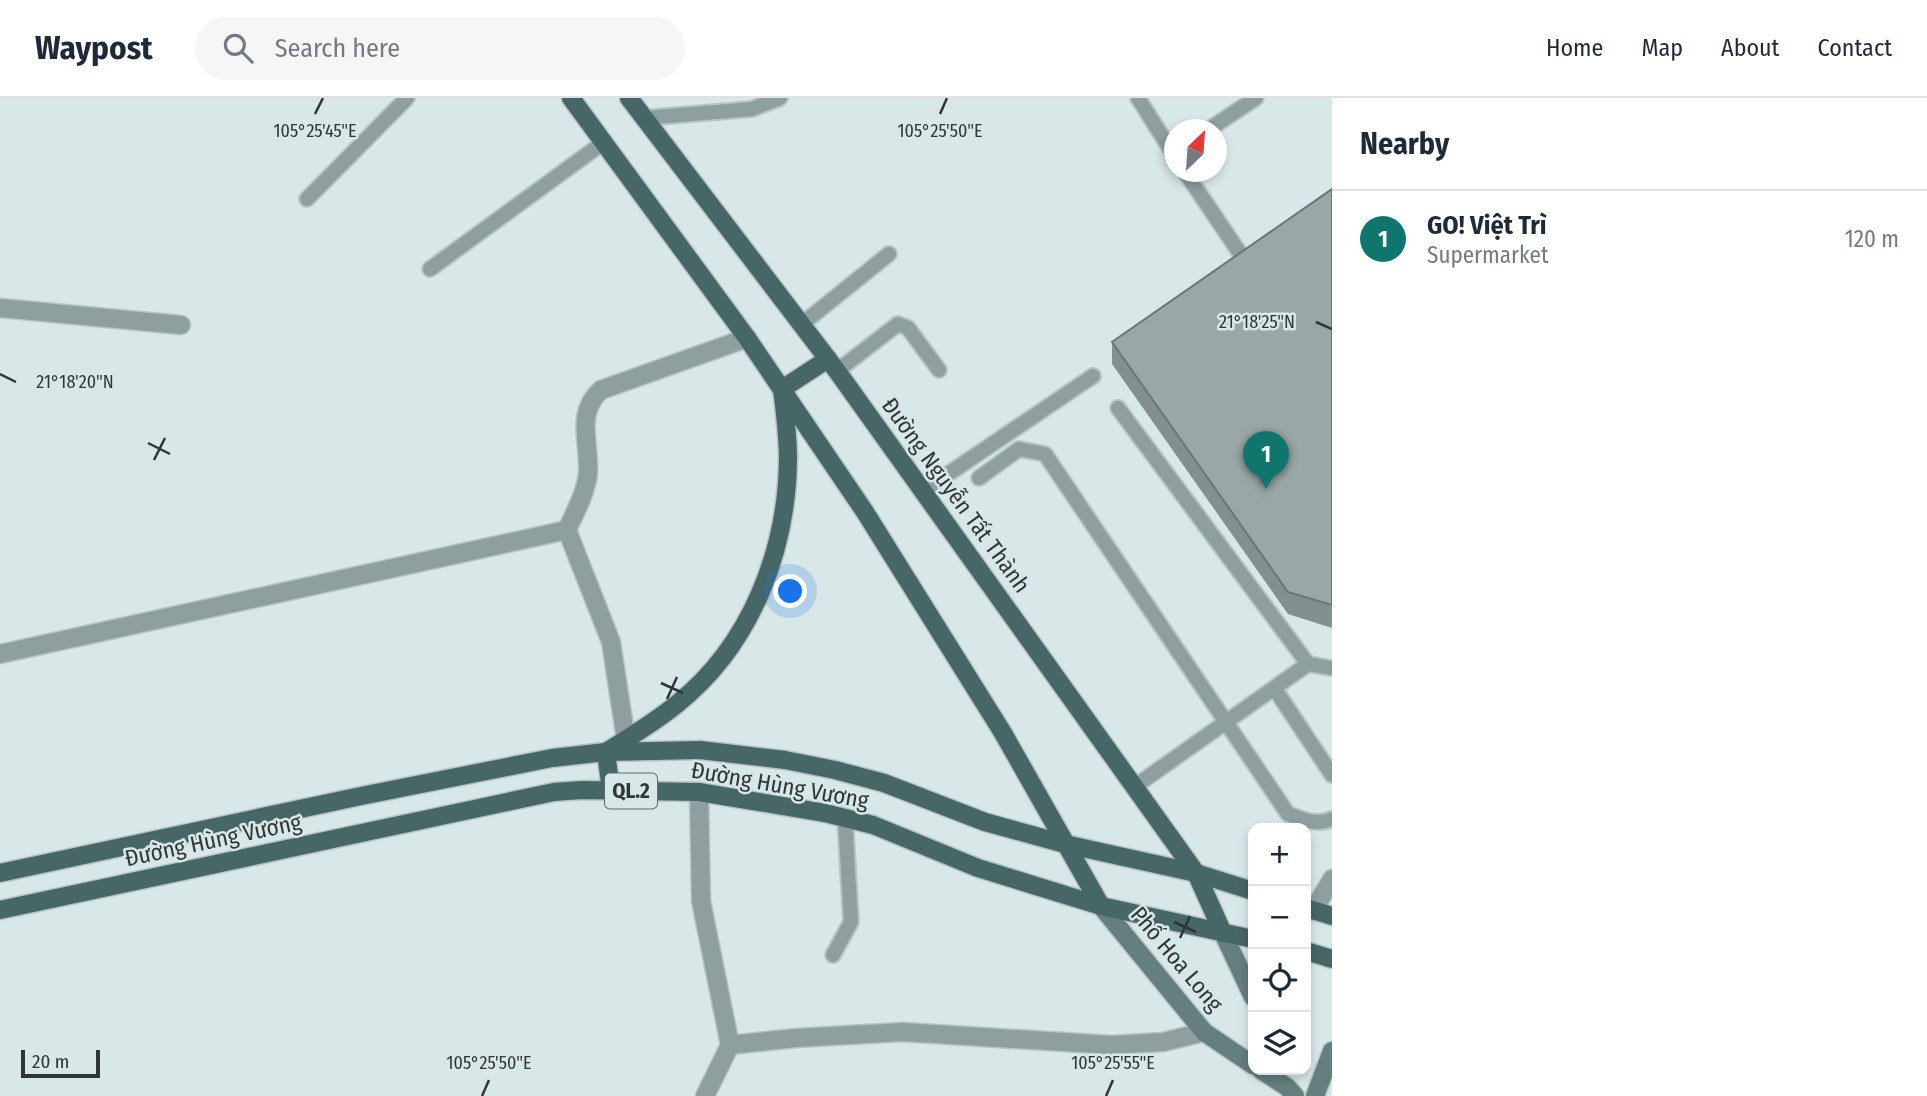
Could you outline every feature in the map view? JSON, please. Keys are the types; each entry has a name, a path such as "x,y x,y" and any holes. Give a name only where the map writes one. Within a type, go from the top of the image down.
{"main road":[{"path":"570,98 747,338 865,512 1003,733 1101,906"},
{"name":"Đường Nguyễn Tất Thành","path":"629,98 832,365 1196,873 1223,933"},
{"path":"782,389 832,365"},
{"path":"611,791 606,752 690,693 739,635 759,599 773,561 785,499 788,457 782,389"},
{"name":"Đường Hùng Vương","path":"0,873 552,758 606,752 700,750 785,760 835,770 884,783 985,822 1065,844 1196,873 1248,889"},
{"name":"Đường Hùng Vương","path":"0,910 554,792 699,792 873,825 978,868 1101,906 1248,938"},
{"path":"1311,910 1332,916"},
{"path":"1311,953 1332,959"}],"street":[{"path":"0,308 181,325"},
{"path":"626,740 611,642 567,530 582,496 588,474 586,416 591,399 601,390 747,338"},
{"path":"0,654 567,530"},
{"path":"699,792 701,901 730,1045 705,1096"},
{"path":"1311,906 1332,879"},
{"name":"Phố Hoa Long","path":"1101,906 1204,1032 1248,1062"},
{"name":"Phố Hoa Long","path":"1223,933 1248,986"},
{"path":"730,1045 903,1032 1112,1045 1163,1042 1204,1032"},
{"path":"1315,1096 1332,1051"},
{"path":"1268,1075 1291,1092"},
{"path":"1283,1075 1291,1092"}],"lane":[{"path":"307,199 407,98"},
{"path":"644,118 733,104 752,108 780,98"},
{"path":"1138,98 1164,138"},
{"path":"1224,119 1256,98"},
{"path":"430,269 604,142"},
{"path":"1192,182 1250,268"},
{"path":"802,324 889,254"},
{"path":"832,365 898,324 908,328 939,370"},
{"path":"923,491 1093,376"},
{"path":"1118,408 1308,664 1332,668"},
{"path":"979,478 1019,449 1045,454 1288,814 1306,821 1325,822 1332,819"},
{"path":"1134,787 1308,664"},
{"path":"1275,689 1332,775"},
{"path":"833,955 851,922 845,818"}],"building":[{"path":"1332,189 1332,605 1288,592 1112,342"}],"place":[{"name":"GO! Việt Trì","path":"1266,489"}]}
